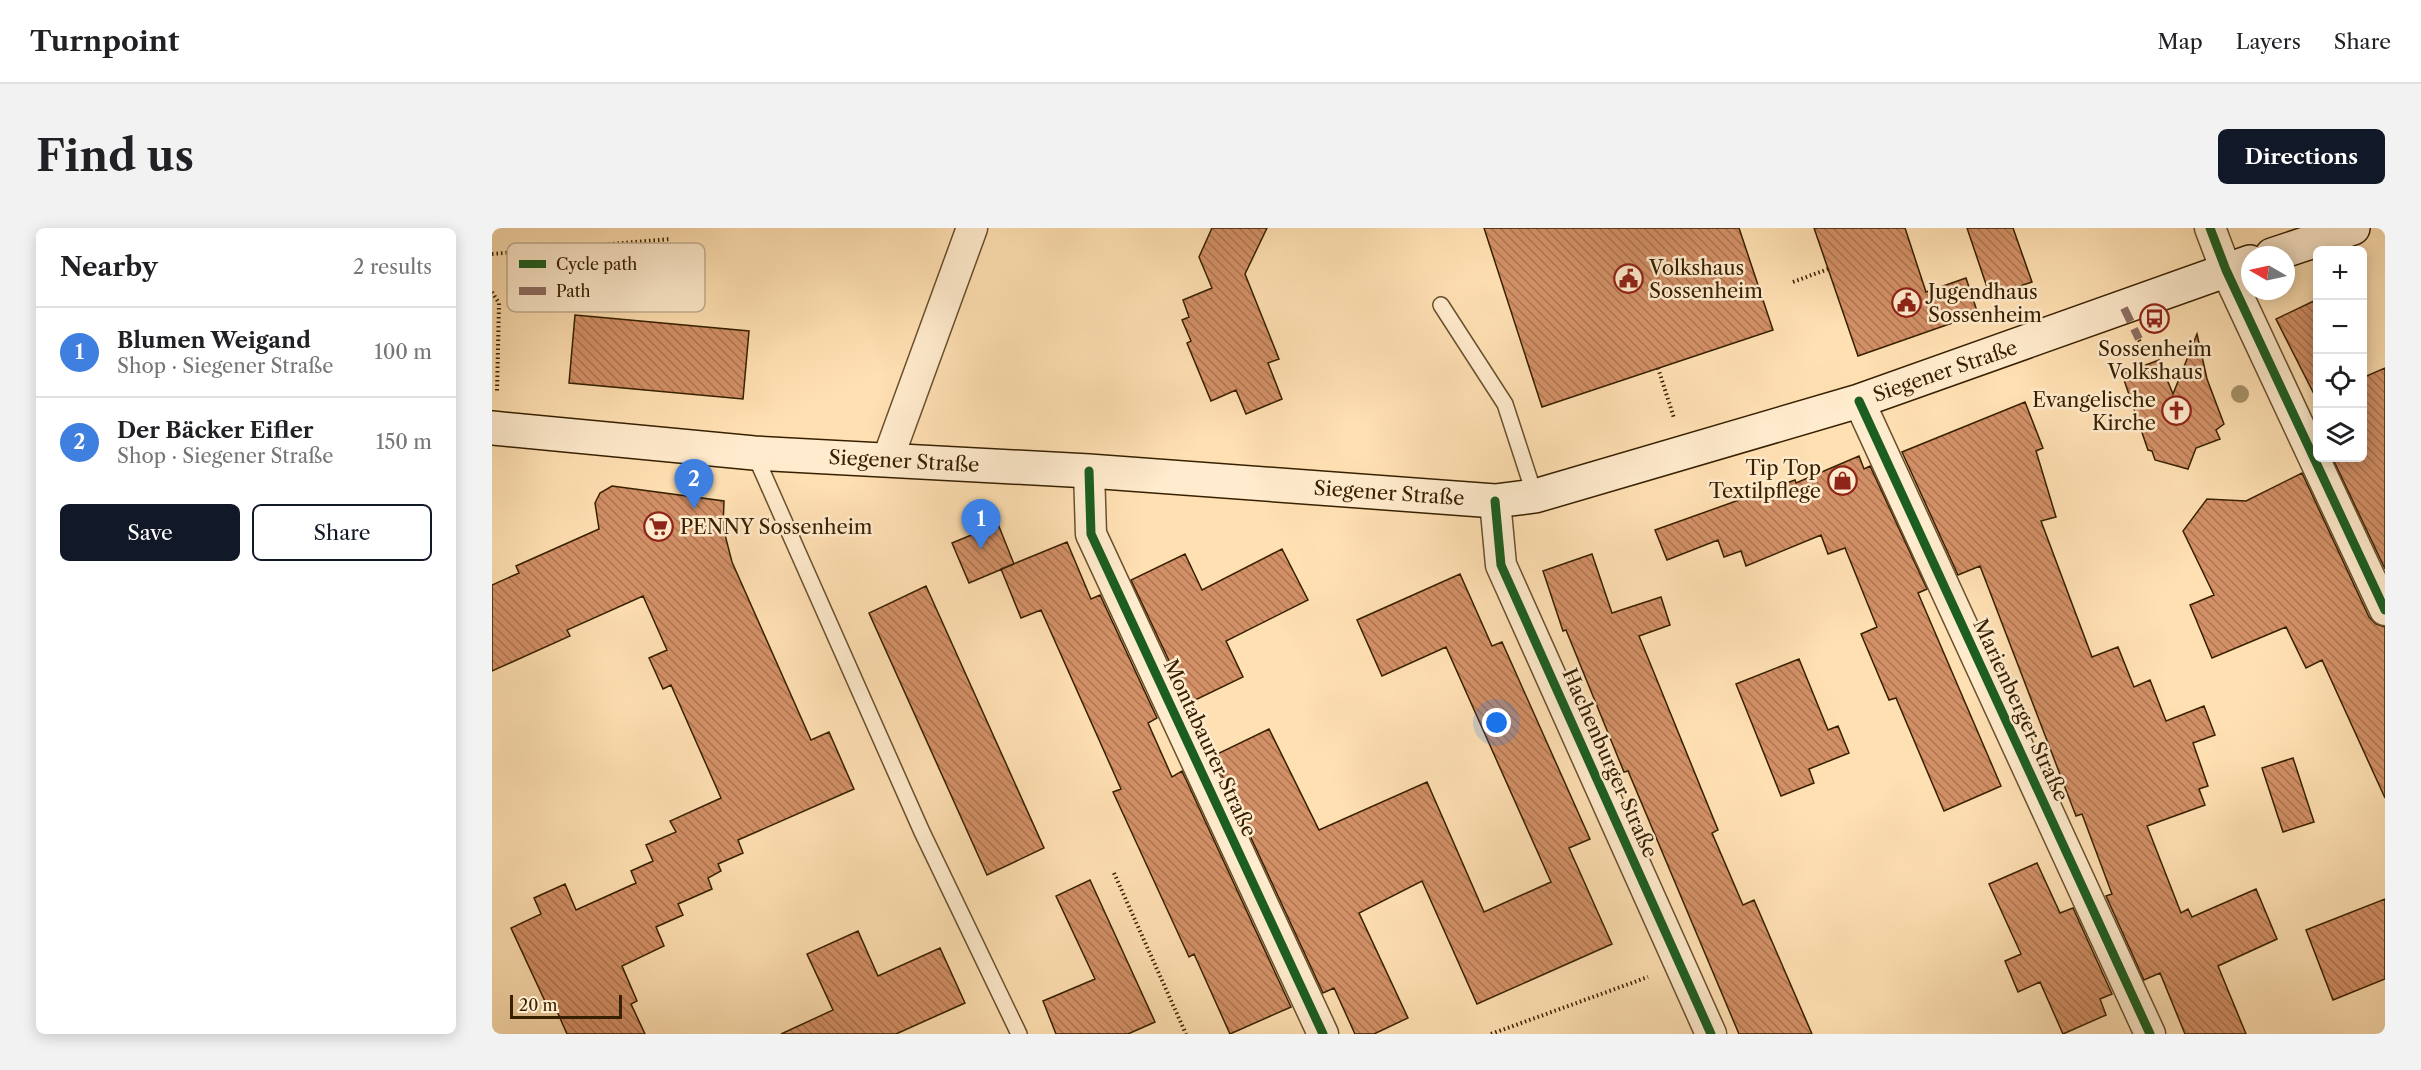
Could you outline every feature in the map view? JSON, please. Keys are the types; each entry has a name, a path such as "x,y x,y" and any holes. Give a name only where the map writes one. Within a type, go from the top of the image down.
{"main road":[{"path":"2295,247 2353,228"},
{"name":"Siegener Straße","path":"494,429 754,453 1089,471 1495,501 1535,496 1859,401 2238,266"}],"street":[{"path":"887,461 972,228"},
{"path":"2210,228 2238,266 2385,610"},
{"name":"Marienberger Straße","path":"1859,401 2150,1034"},
{"name":"Montabaurer Straße","path":"1089,471 1091,534 1323,1034"},
{"name":"Hachenburger Straße","path":"1495,501 1501,565 1711,1034"}],"lane":[{"path":"1441,304 1505,404 1535,496"},
{"path":"754,453 922,832 1019,1034"}],"path":[{"path":"615,243 671,238"},
{"path":"492,254 507,253"},
{"path":"1793,282 1828,269"},
{"path":"492,292 499,303 494,429"},
{"path":"2139,339 2147,356"},
{"path":"1659,368 1677,425"},
{"path":"1114,873 1186,1034"},
{"path":"1491,1034 1681,965"}],"building":[{"path":"1212,228 1267,228 1245,274 1279,359 1268,363 1282,399 1246,414 1236,390 1211,401 1187,343 1191,341 1182,320 1189,317 1183,300 1212,288 1199,257"},
{"name":"Volkshaus Sossenheim","path":"1484,228 1739,228 1773,330 1542,407"},
{"name":"Jugendhaus Sossenheim","path":"1814,228 1905,228 1926,292 1966,278 1978,314 1858,356"},
{"path":"1967,228 2013,228 2032,282 1990,296"},
{"path":"2313,301 2313,392 2276,319"},
{"path":"575,315 749,331 743,399 569,383"},
{"name":"Evangelische Kirche","path":"2197,334 2207,379 2224,424 2216,430 2220,439 2196,448 2188,469 2155,460 2152,451 2148,450 2122,374 2159,360 2173,394"},
{"path":"2385,368 2385,569 2334,462 2367,462 2367,376"},
{"path":"2025,402 2043,448 2036,451 2056,517 2041,521 2092,657 2118,647 2134,687 2150,680 2166,721 2204,706 2215,735 2193,743 2208,786 2199,789 2205,805 2147,826 2181,913 2188,909 2192,917 2256,889 2277,939 2218,966 2246,1034 2185,1034 2160,973 2144,980 2106,896 2112,894 2082,814 2076,816 1980,566 1958,575 1902,452"},
{"path":"1859,456 1864,469 1870,466 1927,589 1918,593 2001,786 1944,811 1896,698 1889,700 1861,634 1877,627 1845,548 1828,554 1821,535 1746,566 1741,551 1724,557 1718,540 1667,560 1655,530 1795,480 1796,483"},
{"path":"2302,473 2369,617 2376,624 2385,627 2385,798 2322,660 2306,668 2286,627 2212,658 2190,605 2214,595 2183,531 2207,499 2246,501"},
{"path":"612,486 724,501 723,527 732,562 811,740 829,732 854,789 738,840 743,853 718,864 721,871 708,878 712,889 678,904 683,915 656,927 664,946 622,966 637,1001 631,1004 645,1034 567,1034 556,1009 550,1012 511,928 541,914 534,898 565,884 576,910 636,883 631,871 653,861 646,845 676,832 670,821 721,798 671,685 663,689 649,658 667,650 643,596 567,630 570,636 492,671 492,585 519,573 516,566 599,529 595,503 600,493"},
{"path":"998,524 1014,564 969,583 952,543"},
{"path":"1067,542 1091,599 1100,595 1157,718 1148,723 1172,777 1182,771 1291,1007 1230,1034 1194,954 1189,957 1113,792 1121,789 1041,610 1021,618 1001,569"},
{"path":"1282,549 1308,600 1226,641 1243,677 1189,703 1131,580 1185,554 1202,590"},
{"path":"1592,554 1612,613 1661,597 1670,625 1639,636 1718,830 1712,833 1743,905 1754,900 1812,1034 1739,1034 1628,771 1624,772 1566,630 1563,631 1543,571"},
{"path":"1460,574 1492,646 1502,642 1590,839 1569,848 1612,944 1477,1004 1422,881 1359,913 1408,1018 1374,1034 1355,1034 1334,988 1323,993 1213,756 1269,729 1319,830 1427,782 1484,912 1551,882 1446,647 1382,676 1357,620"},
{"path":"926,586 1044,848 987,875 869,613"},
{"path":"1799,659 1828,730 1838,726 1849,753 1809,769 1814,783 1781,796 1736,684"},
{"path":"2293,758 2314,822 2283,832 2262,768"},
{"path":"2037,863 2060,913 2073,908 2112,994 2100,999 2106,1015 2063,1034 2040,982 2018,992 2005,961 2021,954 1989,884"},
{"path":"1090,880 1155,1022 1128,1034 1056,1034 1043,1001 1095,979 1056,896"},
{"path":"2385,899 2385,979 2333,1000 2306,930"},
{"path":"858,931 878,976 940,948 965,1003 896,1034 781,1034 833,1010 807,954"}],"marked path":[{"path":"2124,308 2139,339"}],"cycle path":[{"path":"2210,228 2226,270 2385,610"},
{"path":"1859,401 2150,1034"},
{"path":"1089,471 1091,534 1323,1034"},
{"path":"1495,501 1501,565 1711,1034"}],"place":[{"name":"Volkshaus Sossenheim","path":"1628,279"},
{"name":"Jugendhaus Sossenheim","path":"1907,303"},
{"name":"Sossenheim Volkshaus","path":"2155,319"},
{"name":"Evangelische Kirche","path":"2177,411"},
{"name":"Tip Top Textilpflege","path":"1842,480"},
{"name":"Der Bäcker Eifler","path":"694,509"},
{"name":"PENNY Sossenheim","path":"659,527"},
{"name":"Blumen Weigand","path":"981,549"}]}
